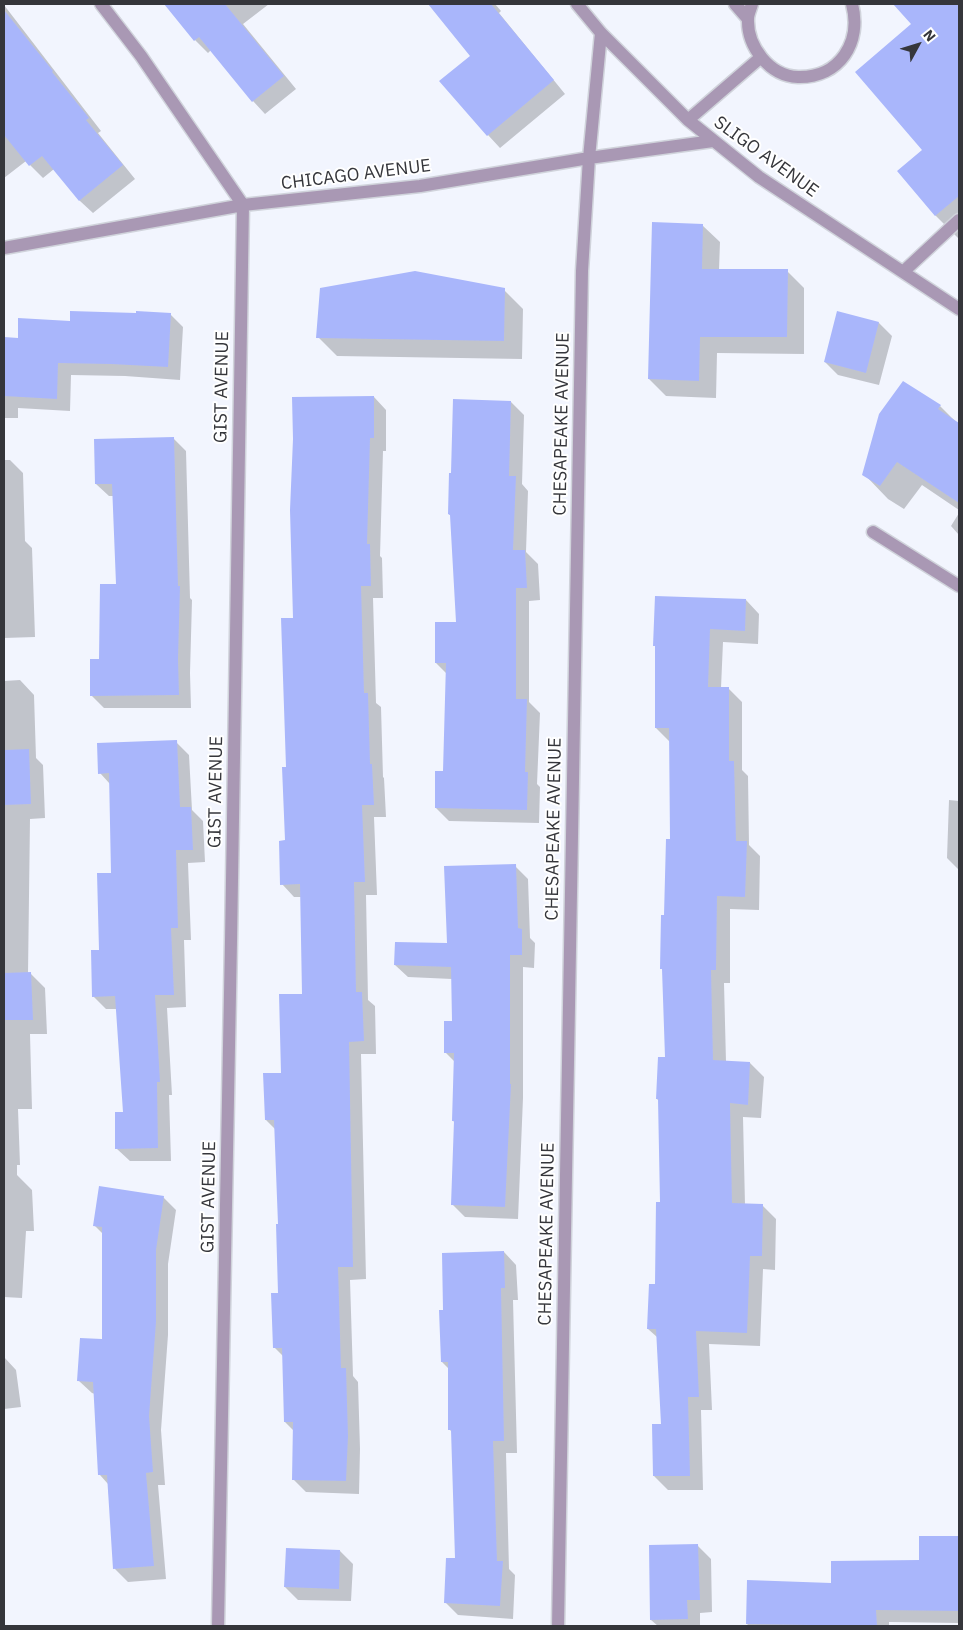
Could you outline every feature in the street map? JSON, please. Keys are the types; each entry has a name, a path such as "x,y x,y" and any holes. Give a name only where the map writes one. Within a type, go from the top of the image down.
{"street":[{"path":"101,4 141,56 243,205"},
{"name":"SLIGO AVENUE","path":"577,4 600,33 688,120 713,141 759,177 959,309"},
{"path":"735,4 748,19"},
{"path":"752,4 748,19 751,42 760,58 779,72 797,77 820,74 836,64 851,46 855,28 852,4"},
{"name":"CHESAPEAKE AVENUE","path":"558,1626 582,281 589,158 600,33"},
{"path":"688,120 760,58"},
{"name":"CHICAGO AVENUE","path":"4,248 243,205 420,186 589,158 713,141"},
{"name":"GIST AVENUE","path":"218,1626 232,921 243,205"},
{"path":"903,272 959,220"},
{"path":"873,532 959,586"}],"building":[{"path":"164,4 225,4 284,76 252,102 199,37 194,41"},
{"path":"428,4 491,4 554,80 487,136 439,81 470,56"},
{"path":"893,4 959,4 959,196 935,216 897,171 922,150 855,72 911,24"},
{"path":"4,10 89,118 86,120 123,165 79,201 42,156 29,166 4,135"},
{"path":"652,222 703,224 702,269 788,269 787,337 700,337 699,381 648,379"},
{"path":"415,271 505,288 504,341 316,338 320,288"},
{"path":"70,311 171,313 168,367 58,363 57,399 4,396 4,337 18,338 18,318 70,321"},
{"path":"837,311 879,322 866,373 824,362"},
{"path":"903,381 941,405 938,409 959,423 959,503 897,462 880,486 862,475 879,414"},
{"path":"374,396 374,438 370,438 367,544 370,544 371,586 361,586 364,693 368,693 370,764 372,764 374,805 362,805 365,882 354,882 356,992 362,992 364,1041 349,1042 353,1267 338,1267 341,1368 346,1368 348,1436 346,1481 292,1480 293,1422 284,1422 282,1348 273,1348 271,1293 278,1293 276,1224 278,1224 274,1120 265,1120 263,1073 281,1073 279,994 302,994 300,884 280,885 279,841 285,840 282,767 286,767 281,618 293,618 290,510 293,439 292,397"},
{"path":"453,399 511,401 509,476 516,476 513,550 525,550 527,588 516,588 516,699 527,699 525,772 528,772 527,810 435,808 435,771 443,771 446,663 435,663 435,622 456,622 450,515 448,514"},
{"path":"174,437 178,586 180,586 179,695 90,696 90,659 99,659 100,584 116,584 112,484 95,484 94,439"},
{"path":"655,596 746,599 745,631 710,629 708,687 729,687 729,761 734,761 736,841 747,841 745,897 717,896 716,970 711,970 713,1060 750,1062 748,1105 730,1103 732,1203 763,1204 762,1256 750,1256 747,1333 696,1331 699,1397 688,1397 690,1476 653,1476 652,1424 661,1424 656,1329 647,1329 649,1284 655,1284 656,1202 660,1202 658,1099 656,1099 658,1057 665,1057 662,969 660,969 661,915 664,915 666,839 670,839 669,728 655,728 655,646 653,646"},
{"path":"177,740 180,807 191,807 193,850 176,850 178,928 171,928 174,995 155,995 160,1082 157,1082 158,1148 115,1149 115,1112 123,1112 115,996 92,997 91,950 99,950 97,873 111,873 109,773 98,774 97,743"},
{"path":"29,749 31,804 4,805 4,750"},
{"path":"516,864 518,928 522,929 522,955 510,955 511,1084 505,1207 451,1205 454,1053 444,1053 444,1021 452,1021 451,967 394,965 395,942 447,943 444,866"},
{"path":"31,972 33,1020 4,1020 4,973"},
{"path":"99,1186 164,1196 156,1250 156,1322 149,1416 153,1472 146,1473 154,1566 113,1569 107,1475 98,1475 93,1382 77,1381 80,1338 102,1339 102,1227 93,1226"},
{"path":"504,1251 505,1288 501,1288 504,1441 493,1441 497,1561 503,1561 500,1606 444,1603 446,1558 455,1558 451,1430 448,1430 448,1362 441,1362 439,1310 443,1310 442,1253"},
{"path":"919,1536 959,1536 959,1611 876,1610 877,1626 746,1624 747,1580 831,1583 831,1561 919,1560"},
{"path":"698,1544 700,1600 687,1600 688,1619 650,1620 649,1545"},
{"path":"286,1548 340,1550 339,1589 284,1587"}]}
